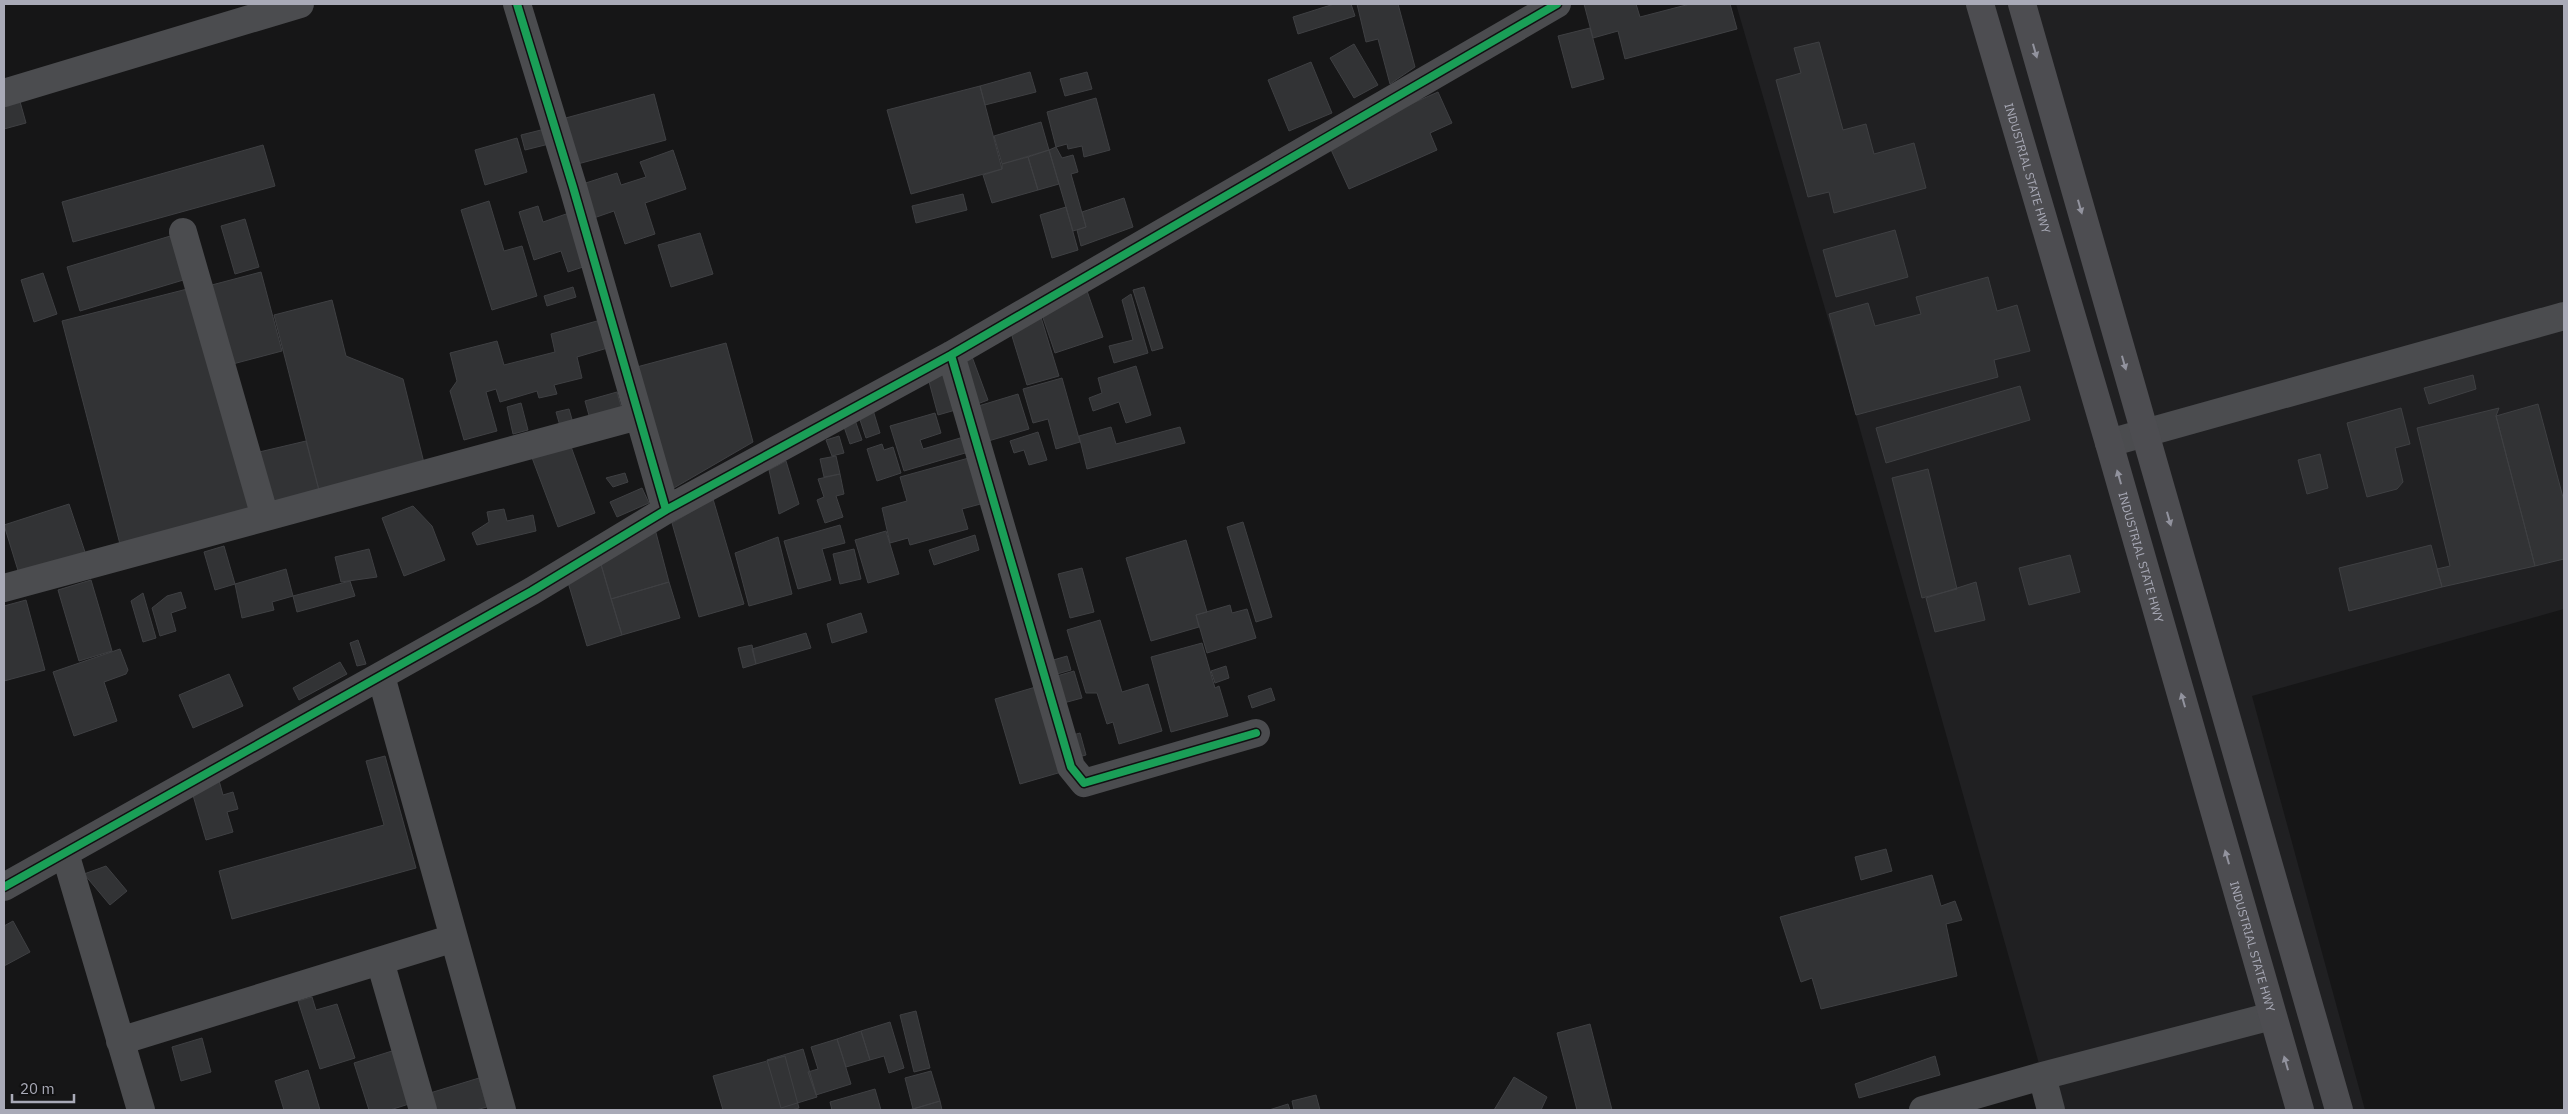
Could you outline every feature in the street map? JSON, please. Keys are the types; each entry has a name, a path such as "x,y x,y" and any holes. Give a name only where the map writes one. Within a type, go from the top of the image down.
{"main road":[{"name":"INDUSTRIAL STATE HWY","path":"1980,4 2109,443 2300,1110"},
{"path":"2022,4 2339,1110"}],"street":[{"path":"4,93 300,4"},
{"path":"517,4 573,187 666,510"},
{"path":"4,887 532,591 666,510 951,356 1558,4"},
{"path":"183,232 265,517"},
{"path":"2109,443 2564,316"},
{"path":"951,356 1071,767 1084,782 1256,733"},
{"path":"4,588 638,416"},
{"path":"380,676 502,1110"},
{"path":"65,853 140,1110"},
{"path":"120,1041 454,938"},
{"path":"380,961 423,1110"},
{"path":"1924,1110 2042,1076 2272,1016"},
{"path":"2042,1076 2052,1110"}],"shaded area":[{"path":"1736,4 2564,4 2564,609 2252,696 2365,1110 2052,1110 1856,415"}],"building":[{"path":"1334,4 1351,4 1355,16 1298,34 1293,17"},
{"path":"1357,4 1398,4 1415,67 1390,84 1378,39 1366,42"},
{"path":"1584,4 1636,4 1640,17 1690,4 1730,4 1737,29 1625,59 1618,31 1593,38"},
{"path":"1590,28 1604,79 1572,88 1558,36"},
{"path":"1819,42 1843,130 1866,124 1874,154 1914,143 1926,188 1834,213 1829,192 1808,197 1776,80 1801,73 1794,48"},
{"path":"1354,44 1378,85 1354,98 1330,58"},
{"path":"1311,62 1332,113 1289,131 1268,80"},
{"path":"1030,72 1036,92 985,105 980,86"},
{"path":"1087,72 1092,89 1065,96 1060,79"},
{"path":"980,86 1002,169 911,194 887,110"},
{"path":"1438,92 1452,123 1430,133 1437,150 1349,189 1327,141"},
{"path":"654,94 666,140 574,165 562,119"},
{"path":"19,98 26,123 4,129 4,103"},
{"path":"1096,98 1110,150 1084,157 1082,146 1068,149 1067,144 1056,147 1047,112"},
{"path":"1041,122 1049,150 1002,164 994,136"},
{"path":"545,129 549,144 525,150 521,135"},
{"path":"517,138 527,172 485,185 475,150"},
{"path":"263,145 275,186 73,242 62,202"},
{"path":"1056,147 1062,158 1073,155 1078,172 1071,174 1086,227 1073,231 1049,150"},
{"path":"673,150 686,189 645,203 655,234 625,244 614,211 585,221 573,187 617,173 621,185 646,177 640,162"},
{"path":"1049,150 1059,184 1038,190 1028,157"},
{"path":"1028,157 1038,190 992,203 983,175 1002,169 1002,164"},
{"path":"963,194 967,210 916,223 912,206"},
{"path":"1124,198 1133,227 1081,246 1077,230 1086,227 1082,212"},
{"path":"489,201 504,251 522,246 537,296 492,310 461,210"},
{"path":"538,206 543,222 569,213 586,266 568,272 561,251 534,260 519,212"},
{"path":"1066,207 1078,250 1052,258 1040,215"},
{"path":"245,219 259,267 235,274 221,226"},
{"path":"1895,230 1908,277 1836,297 1823,250"},
{"path":"700,233 713,274 671,287 658,245"},
{"path":"177,234 190,278 80,311 67,267"},
{"path":"261,272 282,351 229,365 208,286"},
{"path":"43,273 57,314 34,322 21,280"},
{"path":"1988,277 1997,311 2017,305 2030,351 1994,360 1998,377 1856,415 1829,314 1868,303 1875,326 1921,314 1916,297"},
{"path":"195,287 254,514 121,548 62,321"},
{"path":"573,287 576,297 547,306 544,296"},
{"path":"1144,287 1163,348 1152,351 1133,290"},
{"path":"1086,288 1103,337 1055,353 1040,309"},
{"path":"1131,294 1148,353 1114,363 1109,346 1133,340 1122,300"},
{"path":"332,300 346,356 403,379 426,471 321,498 274,315"},
{"path":"1040,314 1059,376 1027,385 1008,323"},
{"path":"604,319 611,347 577,357 582,378 554,385 557,394 539,398 537,391 500,402 496,389 486,392 497,431 464,440 450,391 457,381 450,353 497,341 504,365 555,352 551,334"},
{"path":"726,343 753,442 667,492 633,368"},
{"path":"971,354 988,400 972,406 955,360"},
{"path":"947,364 959,409 938,415 928,378"},
{"path":"1136,366 1151,415 1126,423 1119,402 1093,411 1089,398 1102,393 1098,378"},
{"path":"2473,375 2476,389 2429,404 2424,388"},
{"path":"1062,378 1080,442 1056,449 1048,419 1033,423 1023,389"},
{"path":"2020,386 2030,420 1886,463 1876,428"},
{"path":"617,392 622,410 590,419 585,401"},
{"path":"1018,394 1029,429 985,442 975,407"},
{"path":"521,403 528,430 513,434 507,407"},
{"path":"2538,404 2564,501 2564,559 2535,566 2496,416"},
{"path":"2401,408 2410,444 2395,448 2403,482 2397,489 2367,497 2347,423"},
{"path":"2499,408 2496,416 2535,566 2442,587 2437,569 2450,566 2417,428"},
{"path":"569,409 573,423 560,426 556,412"},
{"path":"873,410 880,433 866,438 858,414"},
{"path":"935,413 941,433 920,440 923,449 967,436 972,451 904,471 890,426"},
{"path":"855,420 862,440 850,444 843,424"},
{"path":"1111,427 1116,444 1180,427 1185,443 1087,469 1079,436"},
{"path":"1038,432 1047,460 1029,465 1024,450 1014,453 1010,441"},
{"path":"839,436 844,453 832,456 826,440"},
{"path":"306,441 321,498 269,511 255,453"},
{"path":"569,441 595,513 558,527 531,455"},
{"path":"882,444 884,450 893,447 901,473 877,481 867,449"},
{"path":"2320,454 2328,488 2307,494 2298,460"},
{"path":"836,456 840,474 824,477 820,459"},
{"path":"976,456 988,502 962,509 968,529 910,545 908,538 890,543 882,508 907,501 900,477"},
{"path":"786,461 799,504 779,514 769,470"},
{"path":"1928,469 1957,589 1922,598 1892,478"},
{"path":"625,473 628,482 613,487 606,478"},
{"path":"840,474 844,494 836,496 843,517 825,523 817,500 824,497 818,479"},
{"path":"642,488 649,503 617,517 610,502"},
{"path":"713,499 744,604 699,617 672,523"},
{"path":"69,504 86,555 20,577 4,525"},
{"path":"413,506 432,526 445,560 404,576 382,518"},
{"path":"504,509 507,521 533,515 536,531 477,545 472,533 489,522 487,512"},
{"path":"1243,522 1272,617 1256,622 1227,527"},
{"path":"840,525 845,543 822,549 831,580 798,589 784,541"},
{"path":"655,529 669,582 611,599 600,561"},
{"path":"886,531 899,574 868,583 855,540"},
{"path":"975,535 979,550 934,565 929,550"},
{"path":"778,537 792,594 749,606 735,553"},
{"path":"1186,540 1207,612 1196,615 1199,627 1151,641 1126,558"},
{"path":"2431,545 2442,587 2349,611 2339,568"},
{"path":"224,546 235,584 215,590 204,552"},
{"path":"369,549 377,577 341,582 335,557"},
{"path":"854,549 861,579 840,584 833,554"},
{"path":"2070,555 2080,592 2029,605 2019,568"},
{"path":"600,561 622,635 587,646 567,579"},
{"path":"1082,568 1094,612 1070,618 1058,574"},
{"path":"286,569 293,596 272,602 274,610 242,618 235,584"},
{"path":"91,580 112,651 79,661 58,590"},
{"path":"350,581 355,596 297,612 293,596"},
{"path":"669,582 680,618 622,635 611,599"},
{"path":"1976,582 1985,620 1935,632 1926,598"},
{"path":"181,592 186,608 171,613 176,631 160,636 152,608 167,596"},
{"path":"143,593 156,638 143,642 131,601"},
{"path":"26,600 45,670 4,681 4,606"},
{"path":"1230,605 1232,613 1247,609 1256,638 1207,653 1196,615"},
{"path":"861,613 867,632 832,643 827,624"},
{"path":"1100,620 1122,692 1148,684 1162,731 1119,744 1113,722 1107,724 1097,693 1086,693 1067,630"},
{"path":"806,633 811,648 756,664 752,649"},
{"path":"1043,635 1050,661 1067,656 1071,670 1057,674 1057,676 1074,671 1082,698 1060,704 1069,736 1080,733 1086,755 1075,758 1040,636"},
{"path":"358,640 366,664 357,666 350,643"},
{"path":"1202,643 1215,688 1219,686 1228,716 1171,732 1151,657"},
{"path":"752,645 756,664 743,668 738,648"},
{"path":"120,649 128,670 126,674 104,682 117,721 74,736 53,672"},
{"path":"340,662 347,674 299,700 293,688"},
{"path":"1226,666 1229,678 1215,683 1211,671"},
{"path":"229,674 243,706 193,728 179,695"},
{"path":"1039,686 1065,771 1020,784 995,699"},
{"path":"1271,688 1275,700 1252,708 1248,696"},
{"path":"385,756 416,868 232,919 219,871 384,825 366,761"},
{"path":"218,777 223,795 233,792 238,809 227,812 233,832 206,840 190,785"},
{"path":"1886,849 1892,871 1861,880 1855,857"},
{"path":"106,866 127,891 110,905 84,874"},
{"path":"1932,875 1941,906 1955,901 1962,920 1946,924 1957,976 1821,1009 1812,978 1801,982 1780,917"},
{"path":"13,921 30,952 4,966 4,926"},
{"path":"312,997 316,1010 337,1004 355,1058 320,1069 298,1001"},
{"path":"916,1011 930,1068 914,1072 900,1015"},
{"path":"890,1022 904,1068 889,1073 884,1056 870,1060 861,1031"},
{"path":"1590,1024 1612,1110 1577,1110 1557,1033"},
{"path":"861,1031 870,1060 846,1067 837,1039"},
{"path":"202,1038 211,1072 181,1081 172,1047"},
{"path":"837,1039 851,1084 816,1095 808,1072 818,1069 811,1047"},
{"path":"803,1049 817,1097 781,1108 767,1060"},
{"path":"392,1051 409,1104 390,1110 369,1110 354,1063"},
{"path":"785,1056 799,1108 791,1110 723,1110 713,1076"},
{"path":"1935,1056 1940,1075 1859,1098 1855,1084"},
{"path":"308,1070 320,1110 284,1110 275,1081"},
{"path":"931,1071 940,1101 913,1109 905,1078"},
{"path":"1514,1077 1547,1097 1541,1110 1494,1110"},
{"path":"479,1078 487,1107 476,1110 435,1110 430,1093"},
{"path":"875,1089 881,1110 832,1110 830,1102"},
{"path":"1316,1095 1320,1110 1294,1110 1292,1101"},
{"path":"940,1101 942,1110 908,1110 913,1109"},
{"path":"1288,1104 1290,1110 1269,1110"}],"cycle path":[{"path":"517,4 573,187 666,510"},
{"path":"4,887 532,591 666,510 951,355 1557,4"},
{"path":"951,355 1071,767 1084,783 1256,733"}]}
